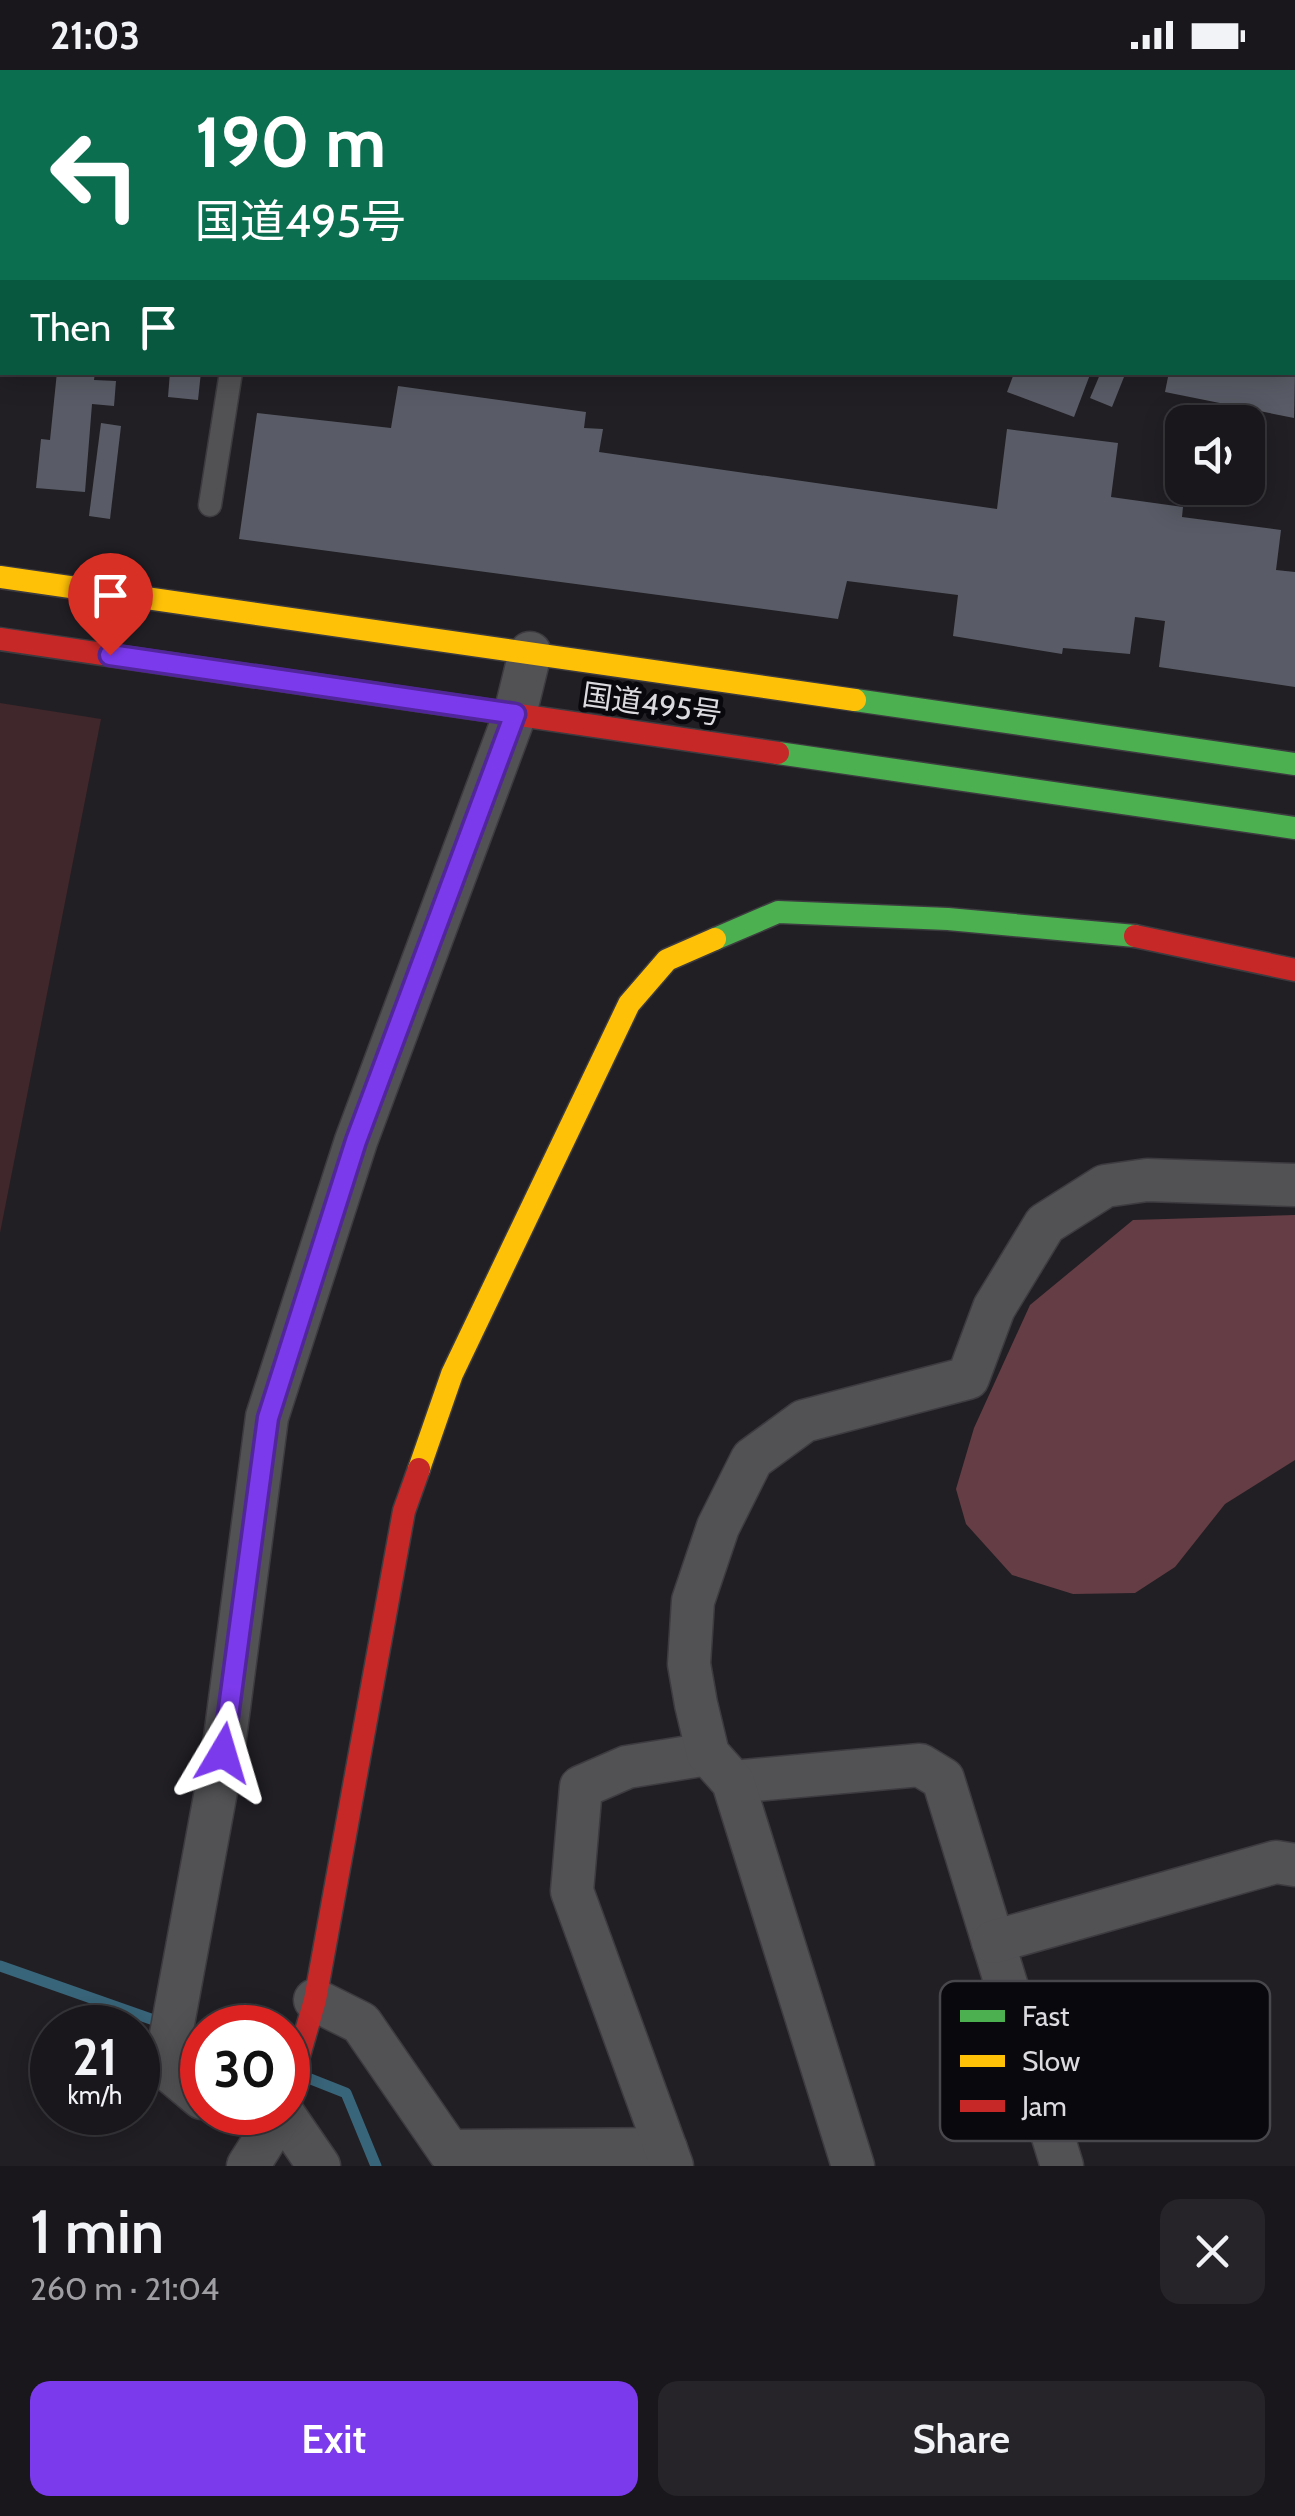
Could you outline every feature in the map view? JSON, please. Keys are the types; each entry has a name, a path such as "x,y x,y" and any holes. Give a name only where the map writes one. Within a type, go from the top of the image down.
{"main road":[{"name":"国道495号","path":"0,577 1295,764"},
{"name":"国道495号","path":"0,639 1295,828"},
{"path":"310,2020 404,1512 452,1374 629,1004 667,960 778,912 948,919 1151,936 1295,970"}],"street":[{"path":"180,2080 165,2068 223,1753 268,1418 356,1141 515,714 530,653"},
{"path":"853,2166 689,1664 692,1601 718,1527 752,1459 804,1420 968,1378 994,1308 1045,1224 1105,1186 1147,1180 1295,1185"},
{"path":"316,2000 361,2023 449,2151 669,2158 572,1892 581,1787 628,1767 920,1765 943,1780 1005,1981"},
{"path":"993,1942 1276,1862 1295,1865"},
{"path":"248,2166 268,2135"},
{"path":"298,2135 320,2166"},
{"path":"1054,2141 1062,2166"}],"lane":[{"path":"210,506 231,375"}],"shaded area":[{"path":"0,703 101,719 0,1233"},
{"path":"1295,1215 1295,1460 1225,1504 1175,1567 1135,1593 1073,1594 1012,1575 966,1524 956,1489 974,1428 1030,1305 1133,1220"}],"building":[{"path":"57,375 95,375 94,380 116,381 114,406 92,404 85,492 36,488 41,439 50,440"},
{"path":"170,375 201,375 198,400 168,397"},
{"path":"1090,375 1074,417 1007,392 1013,376"},
{"path":"1100,375 1125,375 1112,407 1090,398"},
{"path":"1168,375 1295,375 1294,418 1265,412 1265,405 1230,405 1165,392"},
{"path":"398,386 586,412 584,428 603,429 599,452 997,509 1007,429 1118,443 1111,497 1183,507 1182,517 1281,530 1276,570 1295,572 1295,687 1159,667 1165,621 1135,617 1130,654 1063,648 1062,654 953,636 958,595 847,581 838,619 239,539 257,413 391,428"},
{"path":"101,423 121,426 110,519 89,516"}],"waterway":[{"path":"0,1966 180,2029"},
{"path":"310,2079 346,2093 376,2166"}],"traffic: fast":[{"path":"855,700 1295,764"},
{"path":"778,753 1295,828"},
{"path":"715,939 778,912 948,919 1135,936"}],"traffic: slow":[{"path":"0,577 855,700"},
{"path":"419,1469 452,1374 629,1004 667,960 715,939"}],"traffic: jam":[{"path":"0,639 778,753"},
{"path":"1135,936 1295,970"},
{"path":"310,2017 404,1511 419,1469"}],"route":[{"path":"110,655 515,714 356,1141 268,1418 223,1753"}]}
